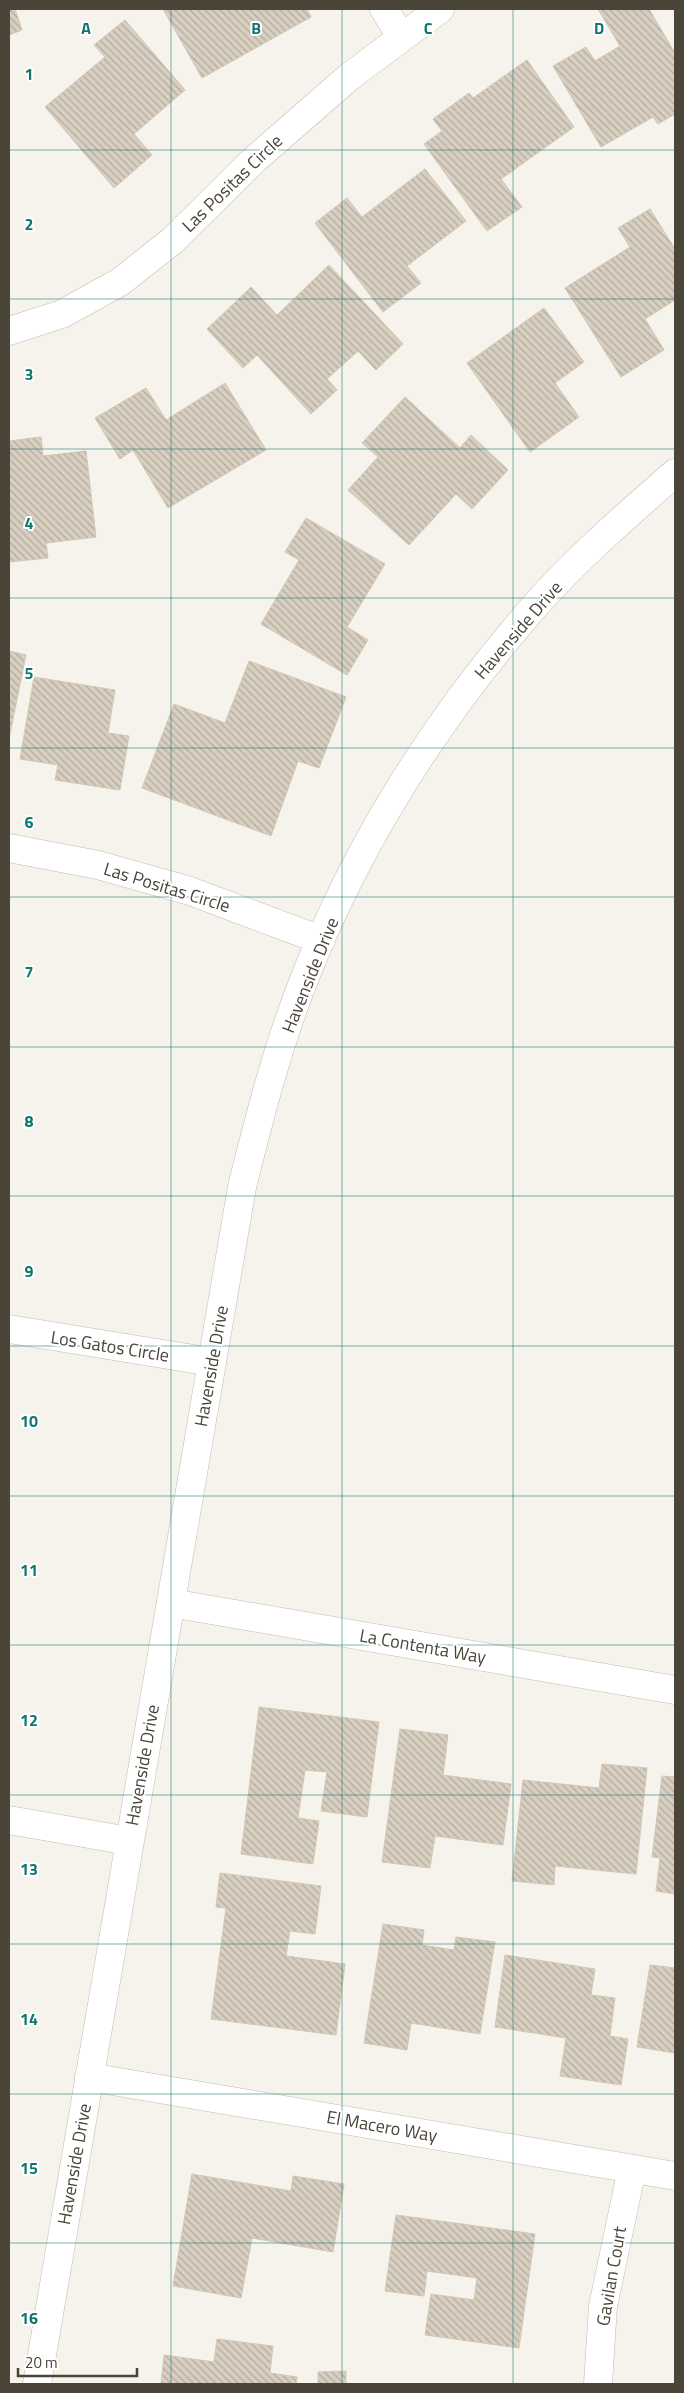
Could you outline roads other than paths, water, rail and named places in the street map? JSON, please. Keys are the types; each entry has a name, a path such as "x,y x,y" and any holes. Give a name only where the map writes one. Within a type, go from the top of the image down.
{"street":[{"path":"384,9 402,36"},
{"name":"Las Positas Circle","path":"9,331 62,314 120,282 172,241 261,153 349,77 440,9"},
{"name":"Havenside Drive","path":"37,2384 242,1187 269,1081 297,998 321,940 370,839 415,764 465,692 534,607 610,529 675,473"},
{"name":"Las Positas Circle","path":"9,848 98,865 190,891 321,940"},
{"name":"Los Gatos Circle","path":"9,1329 212,1362"},
{"name":"La Contenta Way","path":"171,1603 675,1690"},
{"path":"9,1820 129,1841"},
{"name":"El Macero Way","path":"89,2077 675,2176"},
{"name":"Gavilan Court","path":"598,2384 603,2306 632,2169"}]}
